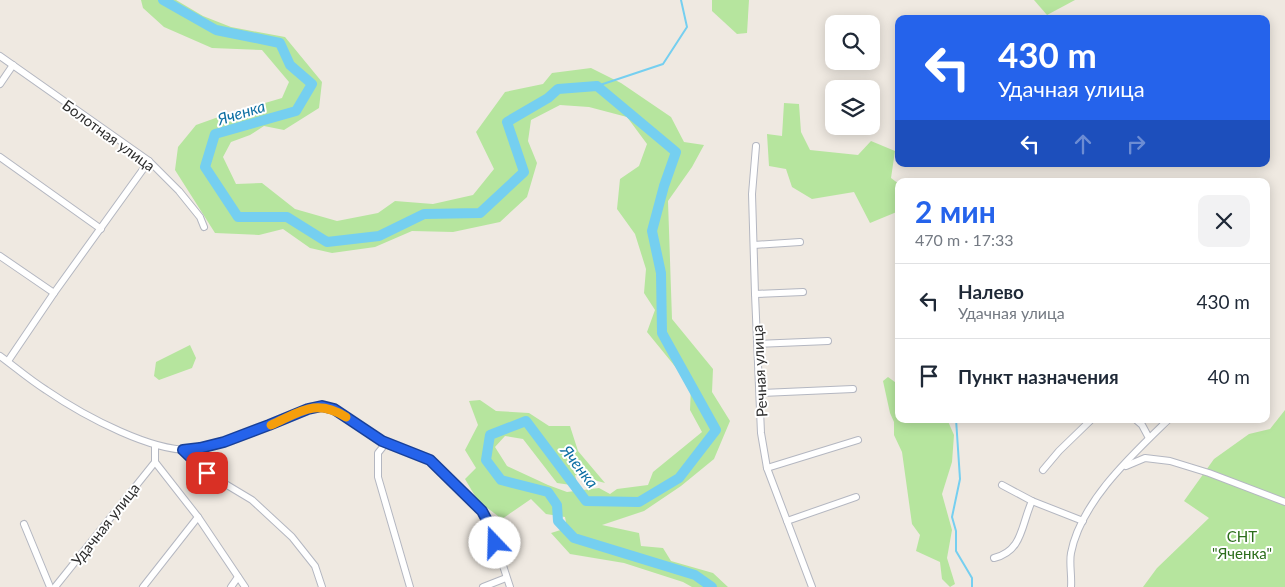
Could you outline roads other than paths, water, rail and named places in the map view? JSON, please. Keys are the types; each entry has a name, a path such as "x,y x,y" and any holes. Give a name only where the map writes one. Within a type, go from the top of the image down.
{"street":[{"name":"Болотная улица","path":"0,56 149,160 179,191 200,217 204,227"},
{"path":"0,84 13,66"},
{"name":"Речная улица","path":"756,146 752,194 754,294 762,433 767,468 812,587"},
{"path":"0,157 101,229"},
{"path":"8,361 149,160"},
{"path":"754,245 800,242"},
{"path":"0,256 54,293"},
{"path":"754,294 802,292"},
{"path":"758,344 828,341"},
{"path":"0,356 45,390 121,432 154,445 183,450 224,442 308,409 322,406 334,409 386,443 430,460 482,511 490,526 510,587"},
{"path":"760,393 853,389"},
{"path":"1044,470 1058,451 1088,423"},
{"path":"1140,423 1149,438"},
{"path":"1072,587 1071,555 1083,521 1094,501 1149,438 1165,423"},
{"path":"767,468 858,440"},
{"path":"386,443 378,452 378,477 410,587"},
{"path":"154,445 155,462 198,517 245,587"},
{"path":"183,450 207,473 252,500 292,537 315,566 322,587"},
{"path":"1123,467 1145,458 1170,461 1209,473 1285,502"},
{"name":"Удачная улица","path":"56,587 155,462"},
{"path":"1002,485 1032,502 1083,521"},
{"path":"787,522 856,496"},
{"path":"994,558 1005,556 1019,541 1025,517 1032,502"},
{"path":"143,587 198,517"},
{"path":"24,524 50,587"},
{"path":"231,587 238,577"},
{"path":"482,587 506,578"}],"waterway":[{"name":"Яченка","path":"163,0 216,30 280,43 290,65 312,84 296,111 215,134 205,167 238,217 287,217 327,242 379,236 424,214 480,213 524,172 507,122 548,98 558,89 597,86 676,152 664,186 652,231 661,273 662,333 716,430 679,478 639,502 586,501 526,421 490,435 486,460 501,480 548,492 557,505 558,521 574,538 695,575 712,587"},
{"name":"Яченка","path":"597,86 663,64 687,27 681,0"},
{"path":"956,423 960,479 952,517 956,531 956,551 972,578 972,587"}],"park label":[{"name":"СНТ \"Яченка\"","path":"1242,544"}]}
